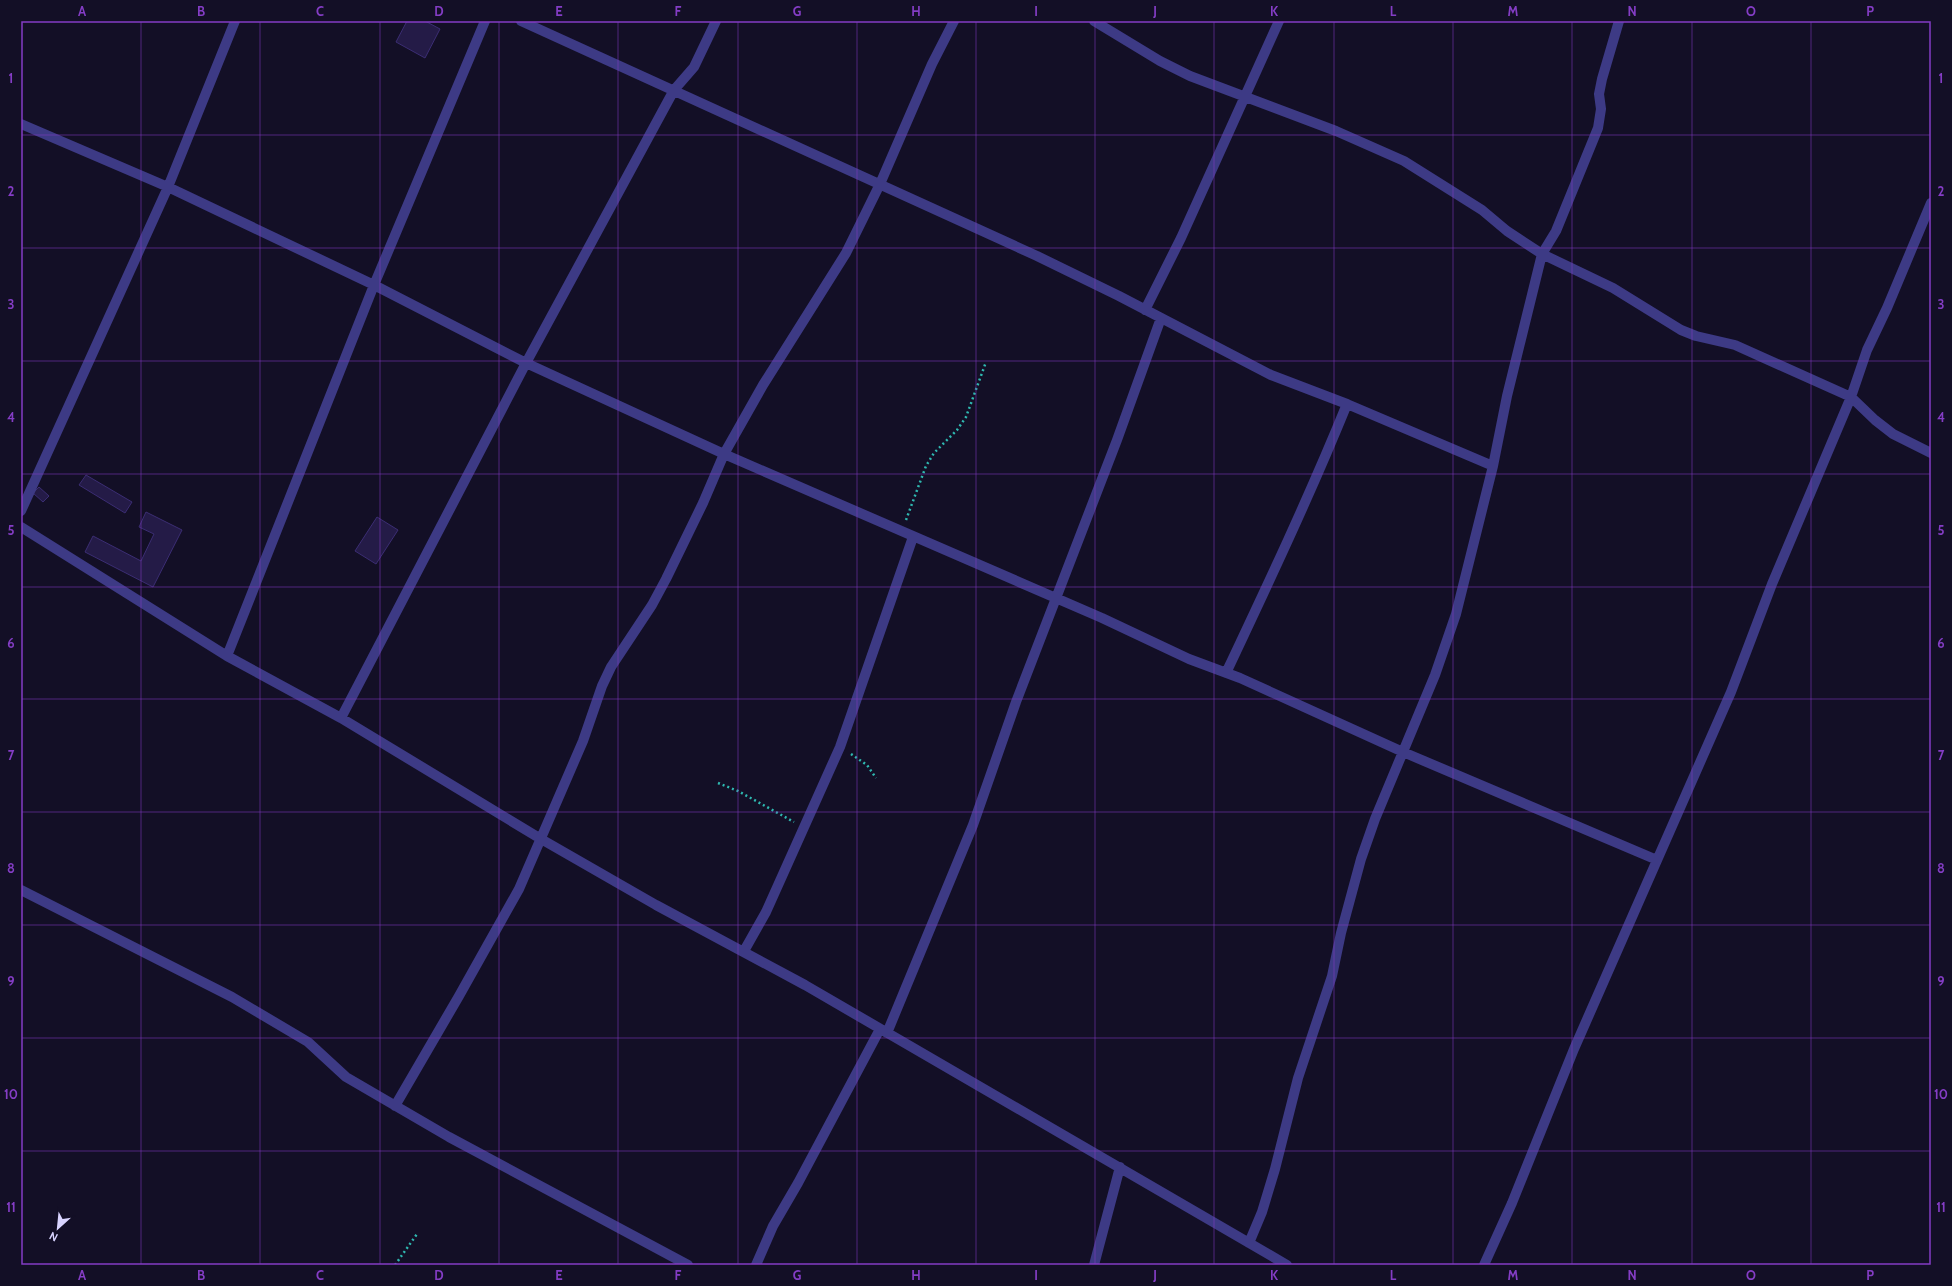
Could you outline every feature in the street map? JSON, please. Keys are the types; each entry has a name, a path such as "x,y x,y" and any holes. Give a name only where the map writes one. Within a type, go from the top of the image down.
{"street":[{"path":"21,511 168,187 235,21"},
{"path":"226,656 374,285 485,21"},
{"path":"520,21 1044,260 1271,375 1346,404 1493,466"},
{"path":"341,718 526,363 674,90 694,67 716,21"},
{"path":"395,1106 519,889 583,741 602,686 615,661 652,605 666,579 703,503 724,454 763,385 846,253 880,184 932,64 954,21"},
{"path":"1094,21 1166,64 1190,76 1336,131 1404,161 1482,210 1506,231 1542,254 1613,288 1681,330 1696,336 1735,345 1851,397 1874,420 1893,434 1931,453"},
{"path":"1145,310 1181,238 1246,97 1279,21"},
{"path":"1249,1243 1262,1212 1275,1169 1298,1078 1332,976 1341,934 1361,859 1375,819 1435,675 1456,614 1493,466 1507,396 1542,254 1556,231 1598,128 1601,109 1599,94 1619,21"},
{"path":"21,124 168,187 374,285 526,363 724,454 1056,599 1189,659 1226,673 1403,752 1657,860"},
{"path":"1484,1265 1515,1196 1574,1049 1732,692 1772,584 1851,397 1867,350 1887,308 1931,203"},
{"path":"756,1265 773,1226 884,1031 973,824 1016,702 1117,440 1161,318"},
{"path":"1226,673 1270,581 1329,448 1346,404"},
{"path":"21,527 226,656 341,718 541,839 656,905 744,951 1120,1167 1287,1265"},
{"path":"744,951 766,912 840,747 913,537"},
{"path":"21,890 232,997 308,1042 346,1076 395,1106 449,1137 688,1265"},
{"path":"1094,1265 1120,1167"}],"path":[{"path":"902,532 926,466 934,453 957,430 966,417 986,362"},
{"path":"840,747 867,765 876,778"},
{"path":"718,783 749,796 790,819 803,829"},
{"path":"395,1265 417,1234"}],"building":[{"path":"407,21 425,21 440,29 425,58 396,42"},
{"path":"86,475 132,502 125,513 79,485"},
{"path":"39,487 49,496 43,502 33,493"},
{"path":"146,512 182,530 153,587 85,552 93,536 141,561 154,534 139,527"},
{"path":"377,517 398,530 376,564 355,551"}]}
